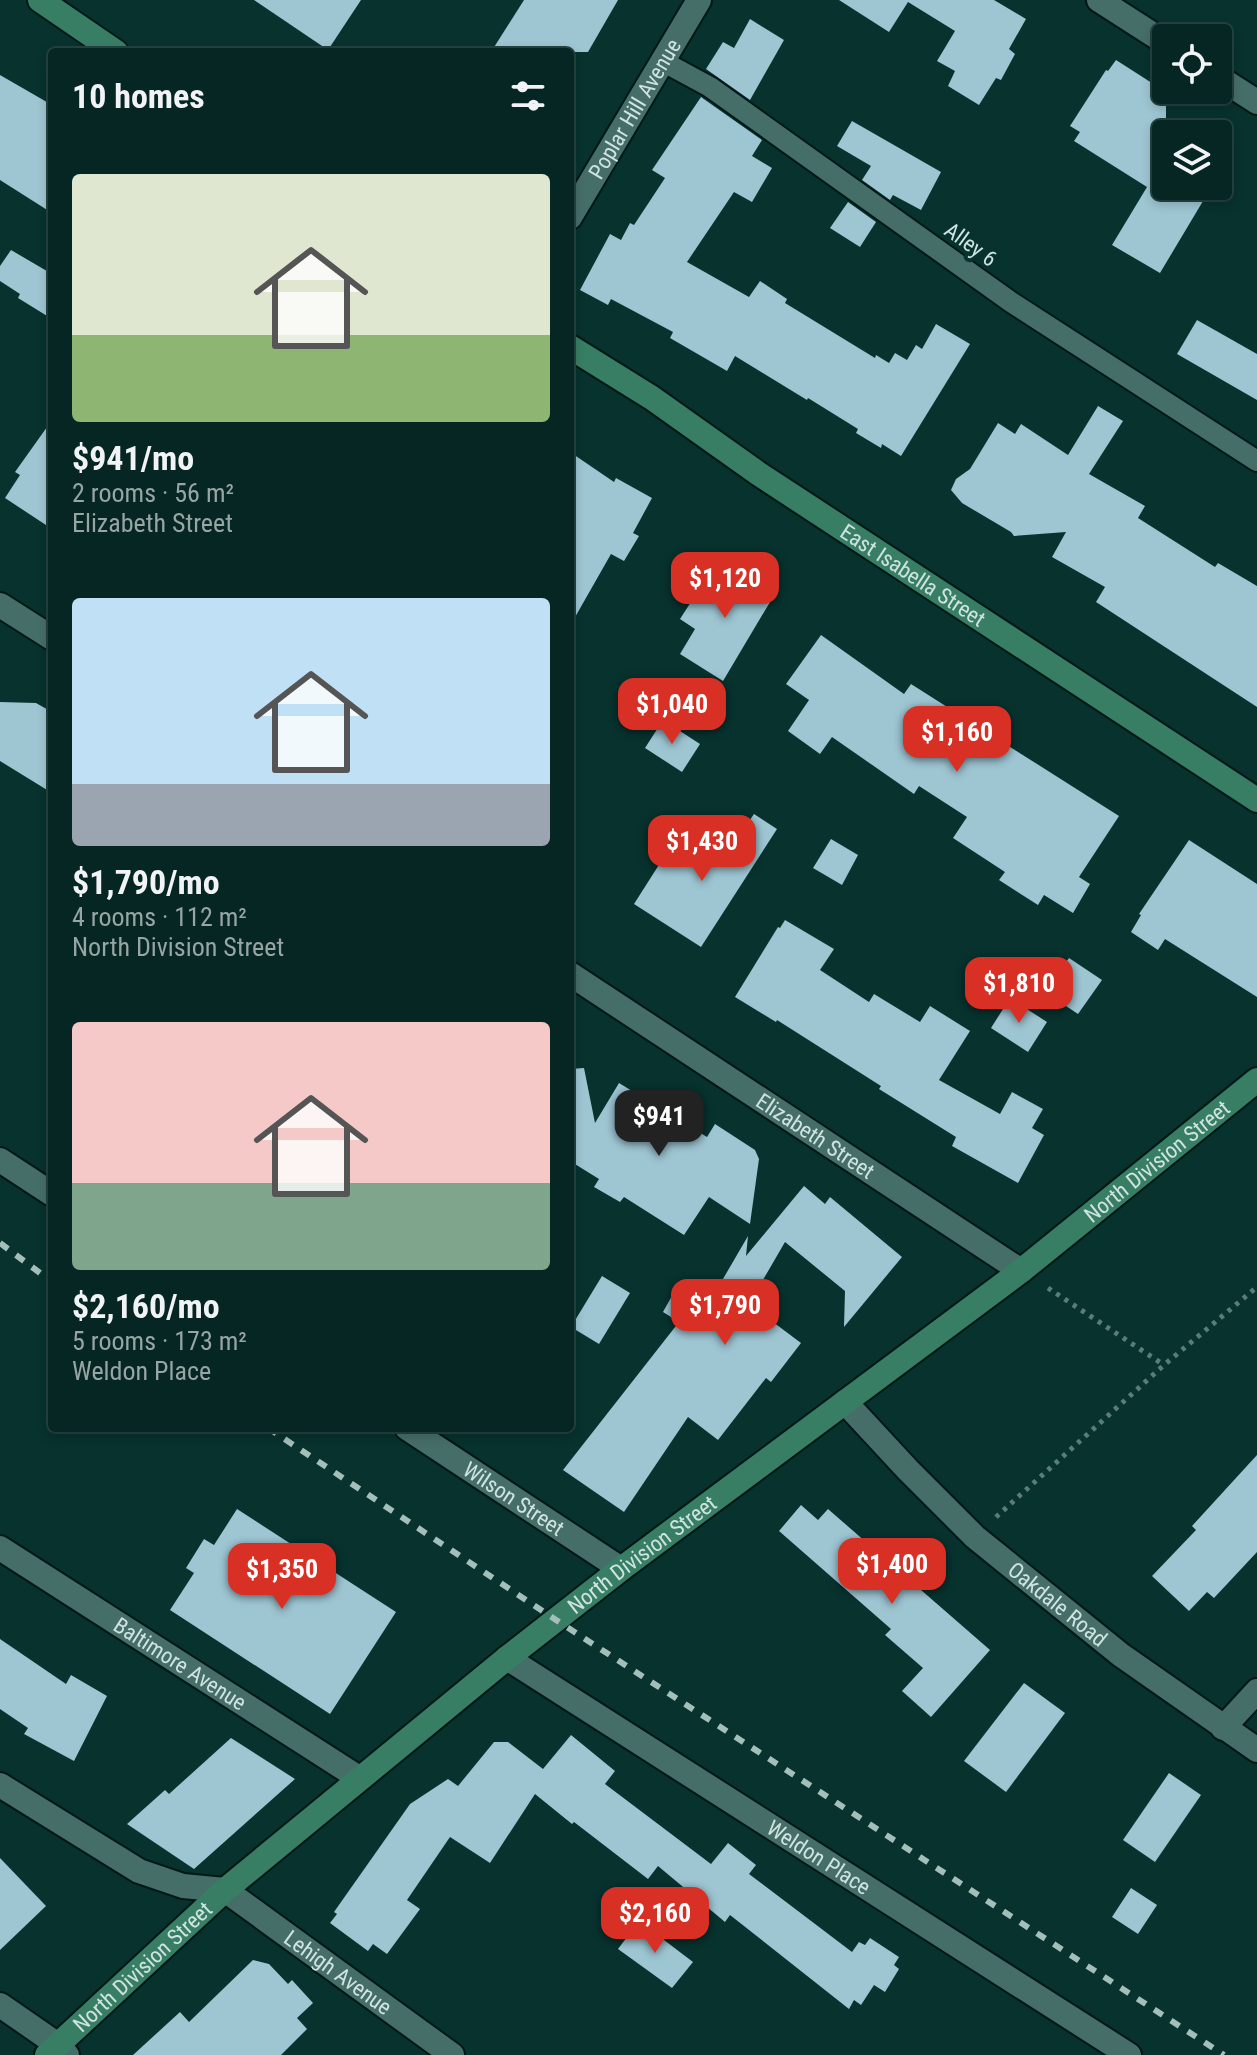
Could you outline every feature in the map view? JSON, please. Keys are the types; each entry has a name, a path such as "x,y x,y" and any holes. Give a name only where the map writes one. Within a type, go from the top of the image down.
{"street":[{"path":"40,0 110,48"},
{"name":"Poplar Hill Avenue","path":"574,210 699,0"},
{"path":"1099,0 1152,34"},
{"path":"1232,86 1257,102"},
{"name":"East Isabella Street","path":"574,349 652,398 759,474 1257,800"},
{"path":"0,605 48,635"},
{"name":"Elizabeth Street","path":"574,977 1021,1271"},
{"name":"North Division Street","path":"57,2052 225,1890 507,1658 621,1569 1021,1271 1257,1080"},
{"path":"0,1160 48,1191"},
{"name":"Oakdale Road","path":"845,1402 975,1537 1121,1655 1257,1750"},
{"name":"Wilson Street","path":"413,1432 621,1569"},
{"name":"Baltimore Avenue","path":"0,1548 359,1778"},
{"name":"Weldon Place","path":"507,1658 1129,2055"},
{"path":"1223,1728 1257,1691"},
{"path":"0,1785 139,1871 183,1886 225,1890"},
{"name":"Lehigh Avenue","path":"225,1890 452,2055"},
{"path":"0,2005 57,2052"}],"lane":[{"name":"Alley 6","path":"662,61 710,87 1011,302 1257,461"}],"path":[{"path":"1021,1271 1164,1365"},
{"path":"975,1537 1164,1365 1257,1287"}],"building":[{"path":"254,0 361,0 329,48"},
{"path":"524,0 618,0 588,52 574,52 574,48 494,48"},
{"path":"839,0 994,0 1026,19 1009,49 1015,54 1001,80 996,78 979,105 948,86 955,71 937,61 955,31 908,2 889,32"},
{"path":"750,19 784,40 750,100 706,69 723,42 734,48"},
{"path":"1116,60 1152,83 1152,104 1166,104 1166,120 1152,120 1152,200 1204,200 1160,273 1112,245 1147,187 1074,141 1080,132 1070,126"},
{"path":"0,75 48,103 48,210 0,180"},
{"path":"701,97 762,140 752,156 772,168 752,202 734,192 687,262 749,297 760,281 787,299 785,303 875,358 876,355 889,363 895,353 907,360 916,345 922,349 936,324 970,344 901,456 856,433 858,429 735,356 727,371 670,338 673,332 611,299 608,305 580,290 610,234 621,240 630,223 634,225 665,178 652,170"},
{"path":"852,121 941,172 921,210 893,195 890,200 862,180 871,166 837,146"},
{"path":"848,202 876,222 860,247 830,228"},
{"path":"11,250 48,272 48,317 18,298 20,294 0,281 0,266"},
{"path":"1197,320 1257,354 1257,400 1177,354"},
{"path":"1098,406 1123,421 1089,474 1145,506 1138,518 1215,567 1218,563 1257,586 1257,707 1096,602 1105,587 1052,557 1066,532 1014,536 962,503 951,490 956,479 970,469 998,423 1015,434 1021,424 1068,455"},
{"path":"48,426 48,526 5,498 20,475 15,472"},
{"path":"574,455 614,482 616,478 652,498 633,533 639,536 624,561 611,554 574,619"},
{"path":"734,562 769,583 764,591 773,597 723,681 680,654 695,629 680,619 698,591 708,597 726,567 730,569"},
{"path":"821,635 904,694 911,684 1119,816 1079,877 1090,884 1073,913 1044,895 1038,905 999,880 1005,872 953,838 967,817 919,786 914,794 832,737 820,754 788,731 809,700 786,684"},
{"path":"0,702 36,703 48,710 48,791 0,761"},
{"path":"663,720 700,744 682,772 645,748"},
{"path":"754,814 777,829 701,947 634,904 676,838 719,865"},
{"path":"831,839 858,855 842,885 813,868"},
{"path":"1189,840 1257,884 1257,997 1165,939 1158,950 1131,932 1139,914"},
{"path":"785,920 834,949 820,970 869,1002 874,994 920,1022 930,1006 970,1031 939,1080 1000,1114 1012,1092 1043,1109 1032,1128 1044,1135 1018,1183 952,1146 956,1137 879,1089 881,1086 735,997"},
{"path":"1069,958 1102,980 1078,1014 1045,992"},
{"path":"1010,998 1047,1022 1028,1052 991,1028"},
{"path":"584,1068 595,1123 619,1083 707,1137 715,1124 755,1150 759,1159 750,1224 709,1197 684,1235 624,1197 620,1202 594,1187 599,1179 574,1163 574,1069"},
{"path":"804,1186 825,1204 830,1197 902,1257 844,1327 845,1291 785,1242 749,1304 801,1343 771,1382 766,1378 718,1440 688,1417 624,1512 563,1470 679,1322 663,1312 678,1285 709,1303 748,1236 746,1256"},
{"path":"602,1276 630,1293 599,1344 574,1329 574,1322"},
{"path":"1257,1455 1257,1552 1214,1598 1207,1592 1189,1611 1152,1576 1196,1530 1192,1526"},
{"path":"801,1505 818,1520 828,1509 990,1650 931,1717 902,1691 923,1668 885,1635 891,1629 779,1531"},
{"path":"237,1509 396,1612 330,1714 170,1610 194,1573 186,1568 204,1539 214,1545"},
{"path":"0,1639 66,1684 71,1675 107,1696 74,1761 24,1734 28,1728 0,1709"},
{"path":"1024,1683 1065,1713 1006,1792 964,1761"},
{"path":"571,1735 615,1771 605,1784 711,1864 728,1843 756,1865 749,1874 852,1952 859,1942 865,1945 870,1938 899,1957 894,1965 899,1969 885,1992 874,1985 861,2005 854,2000 849,2009 730,1915 725,1922 658,1866 648,1879 535,1794 490,1863 450,1837 407,1900 420,1909 387,1954 373,1944 368,1951 330,1923 337,1914 334,1912 410,1804 448,1779 458,1786 494,1742 508,1742 543,1769"},
{"path":"231,1738 295,1779 194,1869 127,1824 165,1790 169,1794"},
{"path":"1169,1773 1201,1795 1155,1862 1123,1840"},
{"path":"0,1858 46,1906 0,1950"},
{"path":"1131,1888 1157,1905 1138,1934 1112,1917"},
{"path":"639,1921 693,1962 672,1988 618,1949"},
{"path":"253,1960 269,1964 288,1984 292,1980 313,2003 297,2018 307,2029 281,2055 133,2055 180,2012 189,2022"}],"railway":[{"path":"0,1243 48,1279"},
{"path":"274,1432 556,1620 1224,2055"}]}
